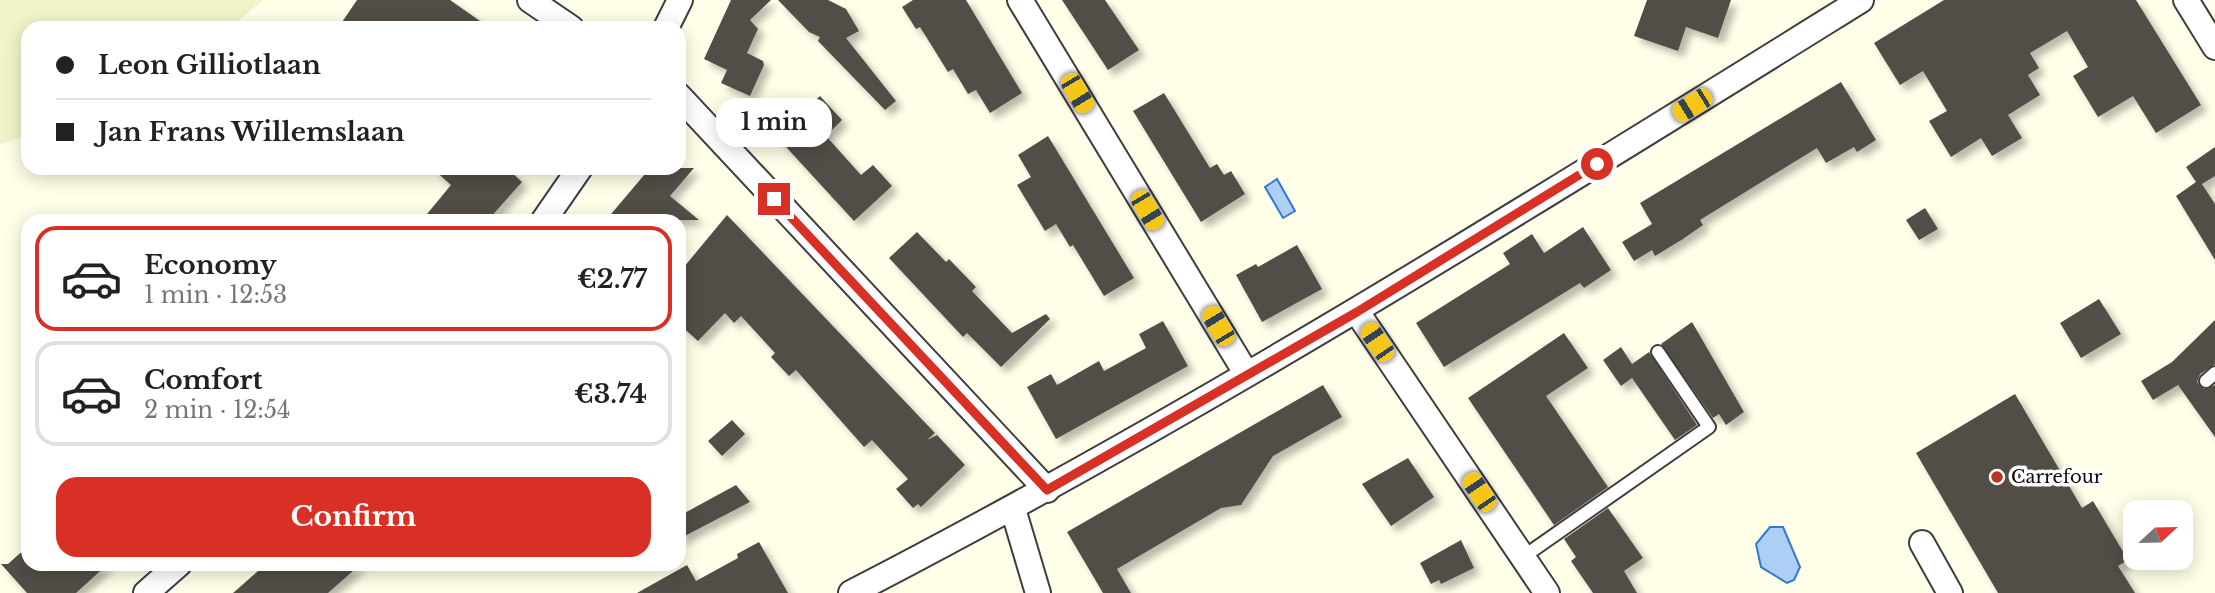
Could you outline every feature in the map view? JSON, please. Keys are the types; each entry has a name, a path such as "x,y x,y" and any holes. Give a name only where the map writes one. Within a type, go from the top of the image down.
{"street":[{"path":"530,0 561,21"},
{"path":"670,21 680,0"},
{"path":"1020,0 1246,373"},
{"path":"851,593 1013,509 1246,373 1357,312 1861,0"},
{"path":"2186,0 2215,47"},
{"path":"686,103 1047,490"},
{"path":"548,214 575,175"},
{"path":"1357,312 1548,593"},
{"path":"1013,509 1038,593"},
{"path":"1922,542 1950,593"},
{"path":"146,593 171,571"}],"lane":[{"path":"1523,557 1709,427 1658,352"}],"green space":[{"path":"0,0 263,0 238,21 21,21 21,138 0,144"}],"water":[{"path":"1277,179 1295,211 1283,218 1265,187"},
{"path":"1770,527 1783,527 1800,567 1794,580 1787,583 1761,567 1756,544"}],"building":[{"path":"357,0 450,0 480,21 343,21"},
{"path":"731,0 771,0 750,20 758,29 747,53 763,61 764,65 750,96 721,83 727,70 704,59"},
{"path":"778,0 828,0 846,9 859,31 846,38 896,101 885,110 818,41 820,37 809,32"},
{"path":"913,0 966,0 1022,93 990,113 976,90 968,94 953,69 948,72 920,27 916,29 902,7"},
{"path":"1062,0 1105,0 1139,50 1108,70"},
{"path":"1647,0 1731,0 1718,38 1686,27 1678,51 1634,36"},
{"path":"1944,0 2136,0 2201,105 2156,133 2133,96 2098,117 2073,76 2088,67 2067,31 2030,53 2039,68 2028,75 2040,95 2008,115 2022,138 1992,156 1981,138 1951,157 1929,121 1947,111 1923,71 1900,85 1874,43"},
{"path":"1841,82 1876,140 1857,152 1854,147 1826,163 1817,148 1700,220 1703,225 1683,239 1655,256 1652,250 1634,261 1622,242 1652,224 1640,203"},
{"path":"1164,93 1210,168 1217,164 1224,175 1231,171 1245,194 1201,222 1133,111"},
{"path":"820,96 842,120 826,136 861,175 873,165 892,186 854,221 776,136"},
{"path":"1048,136 1134,278 1104,296 1073,245 1070,247 1056,224 1045,231 1017,185 1031,177 1018,155"},
{"path":"2215,147 2215,176 2202,184 2215,204 2215,260 2176,196 2196,182 2186,167"},
{"path":"686,168 694,168 670,196 699,220 686,220 686,214 611,214 644,175 686,175"},
{"path":"440,175 514,175 522,182 493,214 427,214 451,185"},
{"path":"1925,208 1938,229 1919,240 1906,220"},
{"path":"727,215 935,433 927,440 937,435 965,465 921,507 918,504 913,508 896,489 908,479 872,440 864,447 796,370 789,376 771,357 775,353 741,316 734,323 725,313 698,341 686,330 686,265"},
{"path":"1583,227 1611,270 1584,288 1580,283 1444,367 1416,323 1510,264 1503,253 1532,234 1544,253"},
{"path":"917,232 946,262 949,259 976,287 972,291 1012,333 1046,314 1050,319 1001,367 967,333 963,337 889,258"},
{"path":"1297,245 1322,289 1262,322 1236,275 1256,264 1258,267"},
{"path":"2099,299 2121,334 2081,358 2060,323"},
{"path":"2215,320 2215,364 2200,374 2197,382 2204,389 2215,385 2215,437 2178,385 2153,400 2141,381 2172,362"},
{"path":"1163,321 1188,366 1056,439 1027,387 1051,374 1057,385 1099,361 1104,371 1146,348 1139,334"},
{"path":"1692,322 1744,412 1726,425 1719,414 1713,418 1661,344"},
{"path":"1564,333 1588,368 1546,396 1608,487 1554,525 1468,398"},
{"path":"1621,347 1632,364 1649,352 1697,425 1675,440 1632,378 1621,386 1603,360"},
{"path":"1323,385 1342,417 1273,456 1241,505 1221,508 1117,569 1131,593 1103,593 1067,532"},
{"name":"Carrefour","path":"2015,394 2082,508 2093,501 2123,552 2123,563 2118,566 2135,593 1998,593 1916,453"},
{"path":"732,420 745,434 722,456 708,441"},
{"path":"1408,458 1434,497 1391,526 1362,484"},
{"path":"736,485 750,502 686,535 686,512"},
{"path":"1608,508 1643,558 1624,571 1637,593 1593,593 1571,561 1576,557 1564,539"},
{"path":"1461,540 1474,568 1441,584 1439,580 1431,584 1420,563"},
{"path":"759,542 788,593 637,593 676,571 686,571 687,565 696,581 738,558 737,554"},
{"path":"21,552 21,571 100,571 76,593 27,593 1,564 8,564"},
{"path":"258,571 353,571 328,593 233,593"}],"place":[{"name":"Carrefour","path":"1997,477"}],"route":[{"path":"774,199 1047,490 1246,373 1357,312 1597,164"}]}
